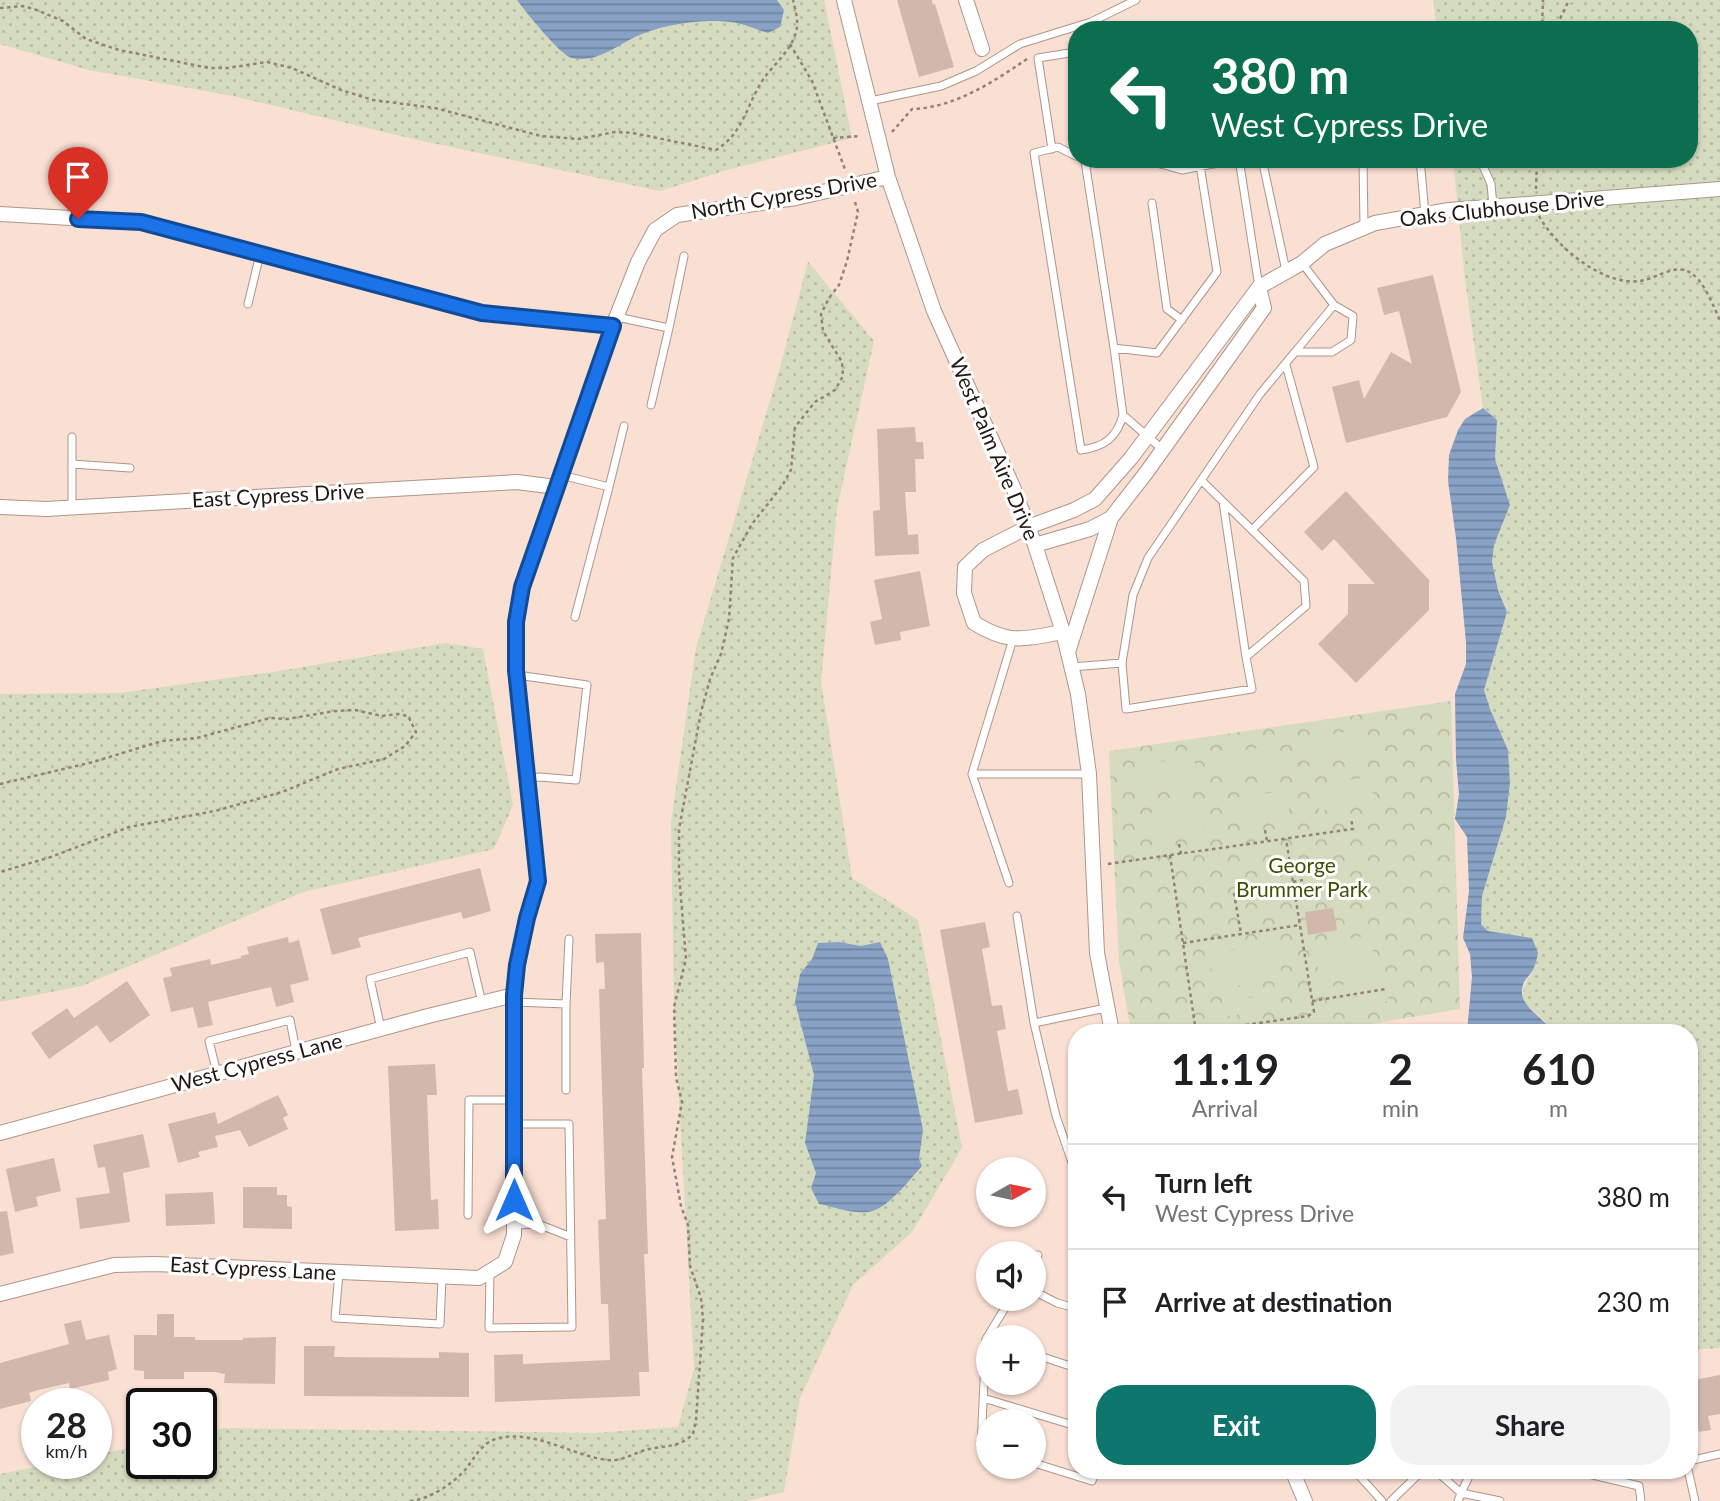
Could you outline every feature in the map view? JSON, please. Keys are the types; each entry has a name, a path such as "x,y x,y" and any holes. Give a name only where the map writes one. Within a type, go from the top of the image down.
{"street":[{"name":"West Palm Aire Drive","path":"845,0 888,177 934,311 1013,487 1063,632 1078,694 1089,774 1097,953 1110,1024"},
{"path":"966,0 982,49"},
{"name":"North Cypress Drive","path":"505,1262 514,1234 513,1124 517,965 538,881 516,675 516,622 522,587 614,322 638,262 655,230 677,215 796,198 888,177"},
{"name":"Oaks Clubhouse Drive","path":"1013,638 995,635 974,623 964,593 965,567 983,550 1028,527 1095,499 1147,436 1259,287 1302,263 1325,244 1374,223 1425,214 1720,189"},
{"path":"0,214 141,222 482,313 614,322"},
{"path":"1070,660 1111,518 1264,308 1259,287"},
{"name":"East Cypress Drive","path":"0,507 72,508 558,481"},
{"path":"1035,545 1090,529 1111,518"},
{"path":"1013,638 1023,639 1063,632"},
{"name":"West Cypress Lane","path":"0,1133 382,1029 482,1003 515,999"},
{"name":"East Cypress Lane","path":"0,1294 114,1265 155,1264 479,1278 505,1262"},
{"path":"1295,1479 1304,1501"}],"lane":[{"path":"1093,21 1136,0"},
{"path":"869,101 941,86 976,71 1020,44 1068,29"},
{"path":"1052,149 1038,58 1068,53"},
{"path":"1068,152 1058,147 1034,153 1082,450 1098,448 1119,430 1123,415 1085,168"},
{"path":"1114,348 1157,353 1217,272 1200,168"},
{"path":"1240,168 1259,287"},
{"path":"1264,168 1286,271"},
{"path":"1363,168 1364,227"},
{"path":"1421,168 1425,214"},
{"path":"1484,168 1491,184 1493,207"},
{"path":"1152,203 1167,309 1182,320"},
{"path":"248,304 260,254"},
{"path":"651,405 684,256"},
{"path":"1295,352 1332,352 1351,340 1353,316 1334,304 1302,263"},
{"path":"1223,501 1252,689 1126,709 1122,663 1133,595 1148,558 1260,394 1334,304"},
{"path":"614,322 668,327"},
{"path":"1252,530 1314,467 1286,365"},
{"path":"1123,415 1162,449"},
{"path":"575,617 624,426"},
{"path":"72,437 72,508"},
{"path":"72,464 130,468"},
{"path":"1201,480 1304,581 1306,606 1246,657"},
{"path":"558,481 609,487"},
{"path":"1009,883 972,774 1013,638"},
{"path":"1070,660 1122,663"},
{"path":"516,675 587,685 576,780 540,777 527,779"},
{"path":"972,774 1089,774"},
{"path":"1017,916 1034,1023 1056,1116 1068,1151"},
{"path":"566,1090 569,939"},
{"path":"382,1029 370,979 470,952 482,1003"},
{"path":"515,999 566,1004"},
{"path":"1034,1023 1106,1008"},
{"path":"218,1074 209,1041 290,1020 296,1052"},
{"path":"468,1215 469,1100 514,1100"},
{"path":"490,1271 489,1328 572,1327 569,1124 513,1124"},
{"path":"514,1225 538,1224 571,1237"},
{"path":"339,1272 335,1318 440,1324 442,1277"},
{"path":"1046,1298 1068,1306"},
{"path":"1046,1358 1068,1365"},
{"path":"983,1409 984,1395"},
{"path":"984,1398 1068,1424"},
{"path":"1698,1459 1720,1454"},
{"path":"1046,1467 1068,1474"},
{"path":"1362,1479 1382,1501"},
{"path":"1391,1501 1414,1479"},
{"path":"1443,1479 1460,1497 1500,1501"},
{"path":"1460,1497 1468,1479"},
{"path":"1610,1479 1639,1486 1641,1501"},
{"path":"1690,1479 1695,1501"}],"path":[{"path":"0,8 23,6 34,9 63,21 86,39 119,50 209,68 267,62 292,68 341,90 373,100 445,110 541,136 578,139 615,132 633,133 716,150 725,145 740,127 764,78 790,44 797,27 793,0"},
{"path":"1542,21 1543,0"},
{"path":"1559,21 1569,0"},
{"path":"410,1501 420,1500 454,1480 487,1443 499,1438 512,1437 545,1442 579,1455 611,1461 638,1451 677,1446 693,1434 703,1319 701,1298 690,1266 688,1224 681,1206 672,1157 682,1102 676,1065 674,1007 686,959 679,874 679,829 701,712 710,679 721,654 729,620 733,558 752,524 791,470 795,426 814,402 835,390 842,376 842,362 823,331 821,314 839,285 858,212 812,81 790,44"},
{"path":"833,138 891,133 912,109 926,108 971,94 1029,58 1038,58"},
{"path":"1537,168 1537,212 1547,228 1590,268 1630,281 1644,280 1678,270 1690,272 1698,280 1720,320"},
{"path":"0,784 72,768 162,741 197,738 270,718 287,719 355,710 382,716 398,714 408,716 416,732 405,747 384,759 338,769 282,792 215,811 129,827 51,857 0,872"},
{"path":"1094,866 1353,829 1351,818"},
{"path":"1265,830 1267,841"},
{"path":"1252,1024 1308,1016 1314,1012 1286,839"},
{"path":"1179,844 1181,854"},
{"path":"1170,855 1196,1024"},
{"path":"1293,882 1303,880"},
{"path":"1234,893 1241,934"},
{"path":"1183,943 1300,925"},
{"path":"1312,1001 1386,989"}],"green space":[{"path":"0,0 824,0 852,138 727,170 660,191 418,140 233,96 89,70 0,44"},
{"path":"1433,0 1720,0 1720,1348 1698,1349 1698,1024 1548,1024 1524,1000 1526,983 1533,971 1481,924 1482,896 1506,817 1510,783 1508,750 1484,690 1507,612 1498,590 1492,562 1494,545 1510,505 1495,459 1497,420 1483,408 1465,279 1454,168 1698,168 1698,21 1436,21"},
{"path":"808,262 874,341 837,508 821,682 852,878 918,920 962,1148 912,1232 853,1285 800,1398 784,1492 746,1501 0,1501 0,1474 21,1470 21,1479 112,1479 112,1452 126,1448 126,1479 217,1479 217,1430 225,1428 594,1433 678,1427 694,1369 674,1007 671,823 696,648 781,364"},
{"path":"446,643 483,649 513,805 494,849 303,892 82,986 0,1002 0,694 119,693 273,672"},
{"name":"George Brummer Park","path":"1451,701 1460,1009 1371,1024 1130,1024 1119,961 1109,751"},
{"path":"1363,729 1367,755 1311,765 1307,738"},
{"path":"1279,745 1283,769 1229,777 1225,753"},
{"path":"1194,756 1198,783 1142,792 1137,766"},
{"path":"1370,777 1374,803 1319,811 1315,785"},
{"path":"1286,791 1290,816 1236,824 1232,798"},
{"path":"1201,804 1205,829 1150,839 1145,814"},
{"path":"1370,935 1376,970 1320,980 1314,945"},
{"path":"1276,943 1282,979 1215,989 1209,954"},
{"path":"1387,977 1388,987 1326,997 1324,988"},
{"path":"1388,992 1389,1001 1328,1011 1326,1002"},
{"path":"1280,993 1282,1007 1225,1017 1222,1002"}],"water":[{"path":"517,0 777,0 784,10 780,27 768,33 737,23 689,22 653,30 608,52 582,59 572,58 560,50"},
{"path":"1483,408 1497,420 1495,459 1510,505 1494,545 1492,562 1498,590 1507,612 1484,690 1508,750 1510,783 1506,817 1482,896 1481,924 1488,931 1532,938 1538,953 1522,992 1527,1005 1545,1024 1468,1024 1472,977 1470,954 1463,938 1469,891 1467,837 1455,819 1459,794 1455,694 1466,664 1466,642 1448,481 1449,455 1465,419"},
{"path":"839,942 861,946 880,942 888,959 923,1130 919,1159 922,1166 883,1206 868,1212 819,1204 811,1188 816,1173 805,1143 814,1075 795,1002 800,974 812,959 818,943"}],"building":[{"path":"897,0 932,0 954,67 919,77"},
{"path":"1433,275 1461,392 1447,417 1346,443 1332,387 1359,380 1364,399 1391,352 1412,364 1399,311 1384,315 1377,288"},
{"path":"915,427 916,442 923,442 924,459 915,459 916,492 905,492 908,535 918,534 919,554 875,556 873,511 880,510 877,429"},
{"path":"1346,491 1429,580 1429,610 1356,683 1318,644 1348,614 1348,584 1375,584 1334,539 1322,551 1304,532"},
{"path":"920,571 930,626 900,632 901,640 875,645 870,622 882,619 874,580"},
{"path":"480,868 491,911 463,919 461,912 358,938 361,947 332,955 320,909"},
{"path":"1333,908 1337,930 1308,935 1305,912"},
{"path":"985,922 990,947 982,949 992,1006 1002,1005 1006,1029 997,1031 1008,1091 1018,1089 1023,1114 975,1123 940,930"},
{"path":"641,933 648,1254 644,1254 649,1372 639,1372 640,1396 495,1402 494,1355 523,1354 523,1364 610,1360 608,1304 601,1304 598,1220 606,1219 599,989 605,989 604,962 596,963 595,934"},
{"path":"288,937 289,943 299,940 309,980 290,985 294,1002 276,1007 271,987 208,1002 213,1025 198,1028 193,1007 171,1012 163,978 172,976 170,968 210,959 211,965 241,958 249,954 247,947"},
{"path":"127,981 150,1015 110,1043 97,1025 49,1059 31,1033 67,1008 74,1018"},
{"path":"435,1064 437,1095 427,1095 431,1200 438,1199 439,1229 395,1231 388,1066"},
{"path":"278,1095 288,1115 283,1118 288,1129 249,1147 240,1130 215,1136 218,1147 198,1152 200,1157 178,1163 168,1124 215,1112 218,1124"},
{"path":"143,1134 150,1167 123,1173 130,1222 80,1229 76,1198 110,1193 105,1167 98,1168 93,1145"},
{"path":"54,1158 61,1191 36,1197 38,1206 15,1212 6,1169"},
{"path":"243,1187 277,1187 277,1195 287,1195 287,1206 292,1207 292,1229 243,1228"},
{"path":"213,1192 215,1224 166,1226 165,1194"},
{"path":"7,1211 14,1253 0,1256 0,1212"},
{"path":"157,1314 174,1314 174,1337 243,1340 276,1337 275,1384 224,1383 225,1374 215,1372 184,1372 184,1379 144,1379 144,1371 134,1370 134,1335 157,1335"},
{"path":"81,1320 86,1340 109,1335 117,1369 108,1372 109,1380 74,1388 70,1388 69,1383 47,1388 21,1388 21,1404 0,1409 0,1363 69,1344 64,1324"},
{"path":"304,1346 335,1346 334,1357 439,1358 439,1352 469,1353 469,1397 304,1396"},
{"path":"1720,1375 1720,1414 1708,1416 1711,1430 1699,1432 1698,1427 1698,1379"}],"route":[{"path":"78,219 141,222 482,313 613,326 541,529 522,587 516,622 516,670 538,881 517,965 514,995 514,1200"}]}
